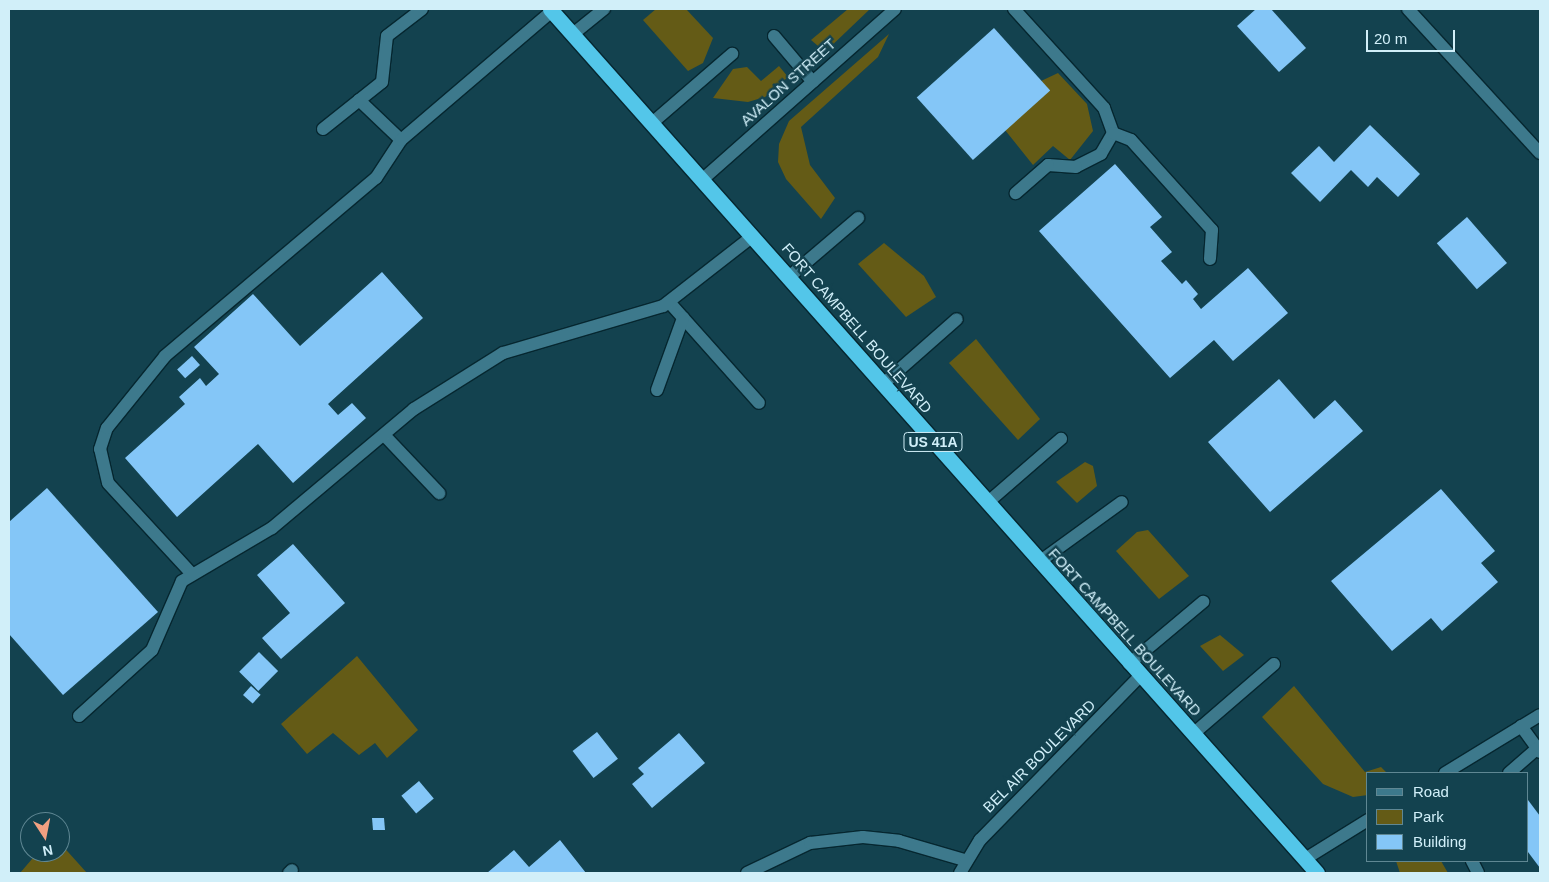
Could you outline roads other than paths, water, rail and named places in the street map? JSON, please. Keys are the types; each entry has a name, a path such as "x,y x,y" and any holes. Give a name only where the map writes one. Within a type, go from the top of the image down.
{"highway":[{"name":"FORT CAMPBELL BOULEVARD","path":"551,10 703,179 1129,664 1317,873"}],"street":[{"path":"323,129 382,82 387,36 422,9"},
{"path":"573,34 604,9"},
{"name":"AVALON STREET","path":"703,179 895,9"},
{"path":"1014,9 1104,108 1113,133 1131,140 1212,230 1210,259"},
{"path":"1408,9 1540,153"},
{"path":"192,573 108,483 100,449 106,428 165,356 376,178 401,140 551,10"},
{"path":"774,36 813,82"},
{"path":"652,123 732,54"},
{"path":"360,100 401,140"},
{"path":"1016,193 1048,165 1076,166 1101,154 1113,133"},
{"path":"789,277 858,218"},
{"path":"79,716 152,650 182,581 192,573 272,528 386,436 414,409 503,353 669,302 753,236"},
{"path":"669,302 759,403"},
{"path":"656,390 683,318"},
{"path":"883,384 957,319"},
{"path":"386,436 439,493"},
{"path":"987,503 1060,439"},
{"path":"1039,562 1122,502"},
{"path":"1129,664 1203,602"},
{"path":"1193,734 1274,664"},
{"name":"BEL AIR BOULEVARD","path":"964,860 1140,676"},
{"path":"1447,772 1540,715"},
{"path":"1510,772 1539,750 1521,726"},
{"path":"1305,859 1366,821"},
{"path":"746,873 810,843 863,837 899,841 964,860 960,873"}]}
